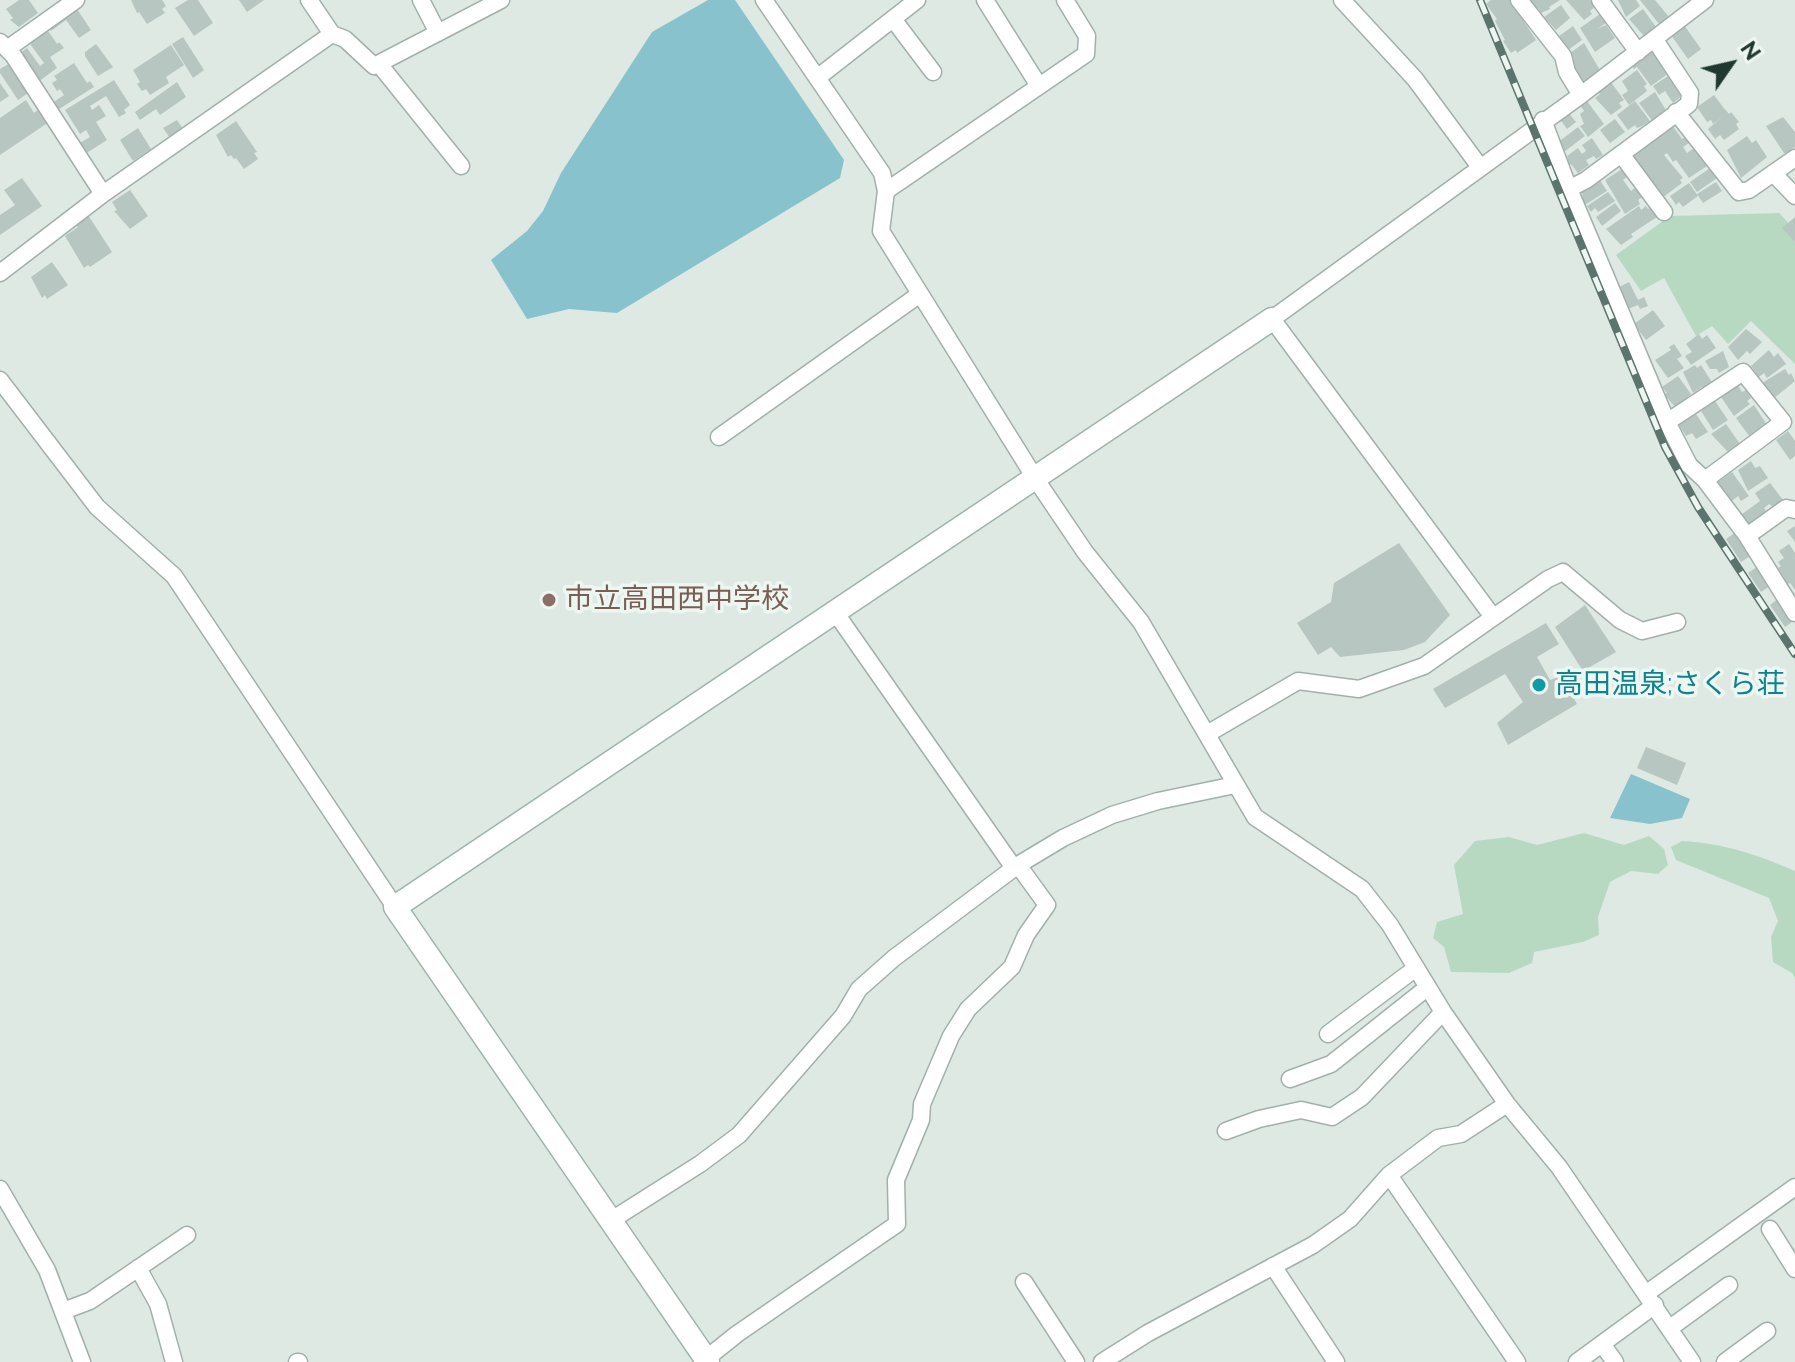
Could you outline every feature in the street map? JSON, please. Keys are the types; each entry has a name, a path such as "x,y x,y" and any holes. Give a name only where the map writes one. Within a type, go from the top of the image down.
{"street":[{"path":"76,0 3,46 103,194"},
{"path":"309,0 332,34 345,39 374,66 501,0"},
{"path":"421,0 438,33"},
{"path":"985,0 1039,86"},
{"path":"886,191 1086,54 1087,36 1065,0"},
{"path":"1342,0 1415,79 1480,167"},
{"path":"1519,0 1563,56 1567,72 1581,95"},
{"path":"1600,0 1638,52"},
{"path":"395,907 1272,319 1655,40 1687,5 1705,0"},
{"path":"773,3 817,78 882,173 886,191 881,231 1035,478 1085,552 1141,622 1255,817 1362,889 1390,925 1443,1012 1507,1104 1559,1167 1692,1362"},
{"path":"817,78 903,7 933,72"},
{"path":"0,273 103,194 332,34"},
{"path":"1569,189 1689,104 1690,93 1655,40"},
{"path":"379,64 461,166"},
{"path":"1676,112 1739,192 1749,190 1795,158"},
{"path":"1543,120 1667,422 1689,465 1705,480 1747,536 1795,613"},
{"path":"1621,154 1664,212"},
{"path":"1773,173 1795,196"},
{"path":"719,437 920,294"},
{"path":"1272,319 1493,617"},
{"path":"1667,422 1743,372 1783,422 1705,480"},
{"path":"0,380 97,507 174,576 395,907 705,1361 737,1334 897,1224 896,1180 921,1120 922,1104 951,1036 968,1009 1012,967 1026,935 1047,905 835,612"},
{"path":"1747,536 1786,508 1795,510"},
{"path":"1207,734 1298,681 1359,689 1411,672 1563,572 1620,620 1642,631 1677,622"},
{"path":"610,1221 700,1164 739,1135 843,1016 859,989 894,958 1016,866 1063,838 1112,815 1158,801 1235,785"},
{"path":"1328,1034 1416,968"},
{"path":"1290,1079 1331,1064 1428,987"},
{"path":"1226,1131 1259,1119 1301,1110 1332,1117 1362,1097 1443,1012"},
{"path":"1102,1362 1148,1333 1313,1245 1350,1219 1389,1175 1438,1138 1461,1134 1507,1104"},
{"path":"1389,1175 1517,1362"},
{"path":"1577,1362 1602,1344 1651,1299 1795,1187"},
{"path":"0,1189 47,1270 82,1362"},
{"path":"1770,1229 1795,1269"},
{"path":"63,1311 90,1301 187,1235"},
{"path":"1273,1266 1336,1362"},
{"path":"138,1268 158,1304 174,1362"},
{"path":"1024,1282 1076,1362"},
{"path":"1670,1328 1729,1285"},
{"path":"1725,1362 1767,1331"},
{"path":"1602,1344 1615,1362"}],"green space":[{"path":"1779,213 1795,230 1795,364 1751,321 1728,344 1712,326 1696,336 1664,278 1641,291 1616,255 1670,216"},
{"path":"1584,833 1624,845 1649,836 1664,849 1668,865 1658,874 1631,871 1610,882 1598,917 1599,935 1583,942 1534,952 1532,963 1509,973 1451,972 1444,947 1433,938 1437,922 1463,914 1454,865 1475,841 1509,837 1537,845"},
{"path":"1682,841 1740,851 1795,871 1795,978 1773,962 1771,937 1778,921 1769,898 1676,860 1671,847"}],"water":[{"path":"708,0 735,0 844,160 840,178 617,313 569,309 527,319 491,260 527,231 543,211 561,173 652,32"},
{"path":"1631,774 1690,799 1682,818 1650,824 1610,818"}],"building":[{"path":"19,0 29,0 38,13 19,27 10,20 13,18 6,9"},
{"path":"131,0 162,0 166,6 162,9 165,13 147,24"},
{"path":"188,0 198,0 213,23 194,36 175,8"},
{"path":"239,0 264,0 247,12"},
{"path":"1491,0 1510,0 1536,40 1517,53 1516,50 1511,53 1503,41 1495,21 1497,19 1486,4"},
{"path":"1528,0 1560,0 1541,13"},
{"path":"1566,0 1590,0 1595,7 1584,20"},
{"path":"1618,0 1636,0 1640,6 1626,17"},
{"path":"1640,0 1655,0 1669,17 1659,24"},
{"path":"1561,5 1570,18 1556,30 1544,17"},
{"path":"75,6 91,30 79,38 66,20 51,31 47,25"},
{"path":"1643,9 1656,27 1644,36 1629,19"},
{"path":"1600,14 1606,23 1597,29 1606,25 1615,38 1595,52 1580,28"},
{"path":"1684,25 1701,49 1688,59 1671,35"},
{"path":"1573,26 1582,40 1568,50 1559,36"},
{"path":"46,28 57,44 59,42 64,48 50,57 57,68 38,82 19,54 27,48 40,66 44,63 28,41"},
{"path":"183,37 204,70 193,78 172,44"},
{"path":"1584,43 1601,72 1582,82 1570,61 1574,59 1570,53"},
{"path":"96,44 113,67 98,76 85,56 85,52"},
{"path":"171,45 184,65 166,77 169,83 150,95 146,89 142,91 133,70"},
{"path":"1653,49 1669,73 1651,86 1637,67 1634,69 1631,64"},
{"path":"12,62 31,91 18,100 0,73 0,69"},
{"path":"74,63 87,83 90,81 94,87 56,111 51,104 64,95 52,83 57,80 54,76"},
{"path":"1637,70 1647,84 1644,86 1647,91 1629,105 1622,95 1628,91 1622,81"},
{"path":"1671,74 1683,91 1680,93 1682,96 1673,103 1665,91 1659,95 1653,86"},
{"path":"114,80 130,105 124,110 126,113 119,117 106,96 90,106 92,110 99,105 106,116 96,122 107,140 85,154 78,144 90,137 86,130 80,134 65,110"},
{"path":"1610,81 1624,100 1619,103 1622,107 1611,115 1595,98 1600,94 1597,90"},
{"path":"177,82 186,97 160,115 156,109 140,120 135,112"},
{"path":"0,83 9,96 0,102"},
{"path":"1655,92 1667,112 1653,122 1639,103"},
{"path":"1714,95 1739,122 1736,124 1739,129 1724,140 1720,135 1715,139 1708,129 1722,117 1713,124 1711,120 1707,122 1697,107"},
{"path":"26,100 34,113 40,108 49,122 0,155 0,118"},
{"path":"1587,101 1604,124 1588,137 1580,126 1584,124 1580,114 1584,111 1580,105"},
{"path":"1635,101 1650,121 1628,130 1617,115"},
{"path":"1568,112 1576,122 1567,129 1559,118"},
{"path":"1783,117 1795,132 1795,147 1787,153 1766,126"},
{"path":"1615,119 1625,132 1610,143 1600,130"},
{"path":"177,120 183,129 170,138 163,128"},
{"path":"236,121 257,152 254,153 258,159 244,169 236,158 228,157 216,135"},
{"path":"1672,125 1689,143 1683,147 1687,153 1694,148 1703,156 1707,166 1689,178 1676,160 1673,162 1667,153 1664,155 1683,178 1680,180 1682,183 1662,198 1630,154"},
{"path":"1578,127 1585,136 1564,152 1557,143"},
{"path":"138,128 151,149 133,161 120,140"},
{"path":"1747,136 1752,143 1756,140 1767,157 1741,178 1727,150"},
{"path":"1592,138 1603,155 1586,160 1589,165 1578,173 1564,161 1578,148 1582,154 1586,151 1582,145"},
{"path":"1710,168 1717,178 1697,192 1690,182"},
{"path":"1622,169 1627,177 1623,180 1631,191 1637,186 1644,196 1638,200 1640,204 1625,214 1605,180"},
{"path":"1598,177 1607,191 1583,206 1578,198 1583,195 1580,189"},
{"path":"22,178 42,206 0,235 0,215 15,205 4,190"},
{"path":"1716,182 1722,191 1703,203 1697,194"},
{"path":"1689,183 1698,196 1683,207 1679,202 1676,205 1670,196"},
{"path":"130,190 148,216 130,229 114,211 117,210 112,202"},
{"path":"1608,192 1615,201 1598,212 1595,208 1591,212 1587,206"},
{"path":"1615,203 1621,211 1602,226 1596,217"},
{"path":"1639,206 1641,210 1651,207 1657,217 1631,234 1633,237 1621,245 1606,229"},
{"path":"88,215 112,252 84,268 65,236"},
{"path":"1795,217 1795,242 1782,228"},
{"path":"52,262 68,285 47,299 45,295 42,298 31,277"},
{"path":"1629,282 1638,300 1644,297 1648,306 1640,309 1638,305 1628,309 1619,287"},
{"path":"1653,310 1665,326 1646,340 1634,324"},
{"path":"1746,329 1762,342 1738,360 1728,347"},
{"path":"1699,334 1702,339 1707,335 1716,348 1691,365 1685,356 1692,352 1686,344"},
{"path":"1674,344 1682,356 1677,359 1684,368 1668,378 1655,360 1671,350 1669,347"},
{"path":"1769,350 1774,357 1778,353 1786,364 1767,378 1764,373 1759,377 1751,366"},
{"path":"1723,351 1729,367 1719,373 1717,369 1710,369 1705,361"},
{"path":"1695,365 1697,368 1701,365 1713,384 1693,393 1683,372"},
{"path":"1785,369 1795,381 1773,399 1762,383"},
{"path":"1678,376 1691,394 1676,408 1662,387"},
{"path":"1738,385 1751,398 1747,401 1750,404 1734,416 1721,397"},
{"path":"1715,401 1728,420 1713,430 1701,411"},
{"path":"1754,405 1767,425 1750,437 1736,418"},
{"path":"1694,411 1708,432 1696,439 1692,433 1686,436 1677,422"},
{"path":"1726,424 1740,444 1728,452 1711,434"},
{"path":"1788,431 1795,441 1795,456 1790,460 1776,440"},
{"path":"1751,461 1755,468 1760,466 1768,478 1748,491 1738,470"},
{"path":"1732,472 1749,496 1741,501 1738,496 1732,501 1718,482"},
{"path":"1770,483 1783,500 1773,507 1769,504 1764,508 1767,513 1748,525 1738,517 1760,501 1755,493"},
{"path":"1795,526 1795,542 1787,531"},
{"path":"1736,532 1752,555 1741,562 1726,539"},
{"path":"1399,543 1450,615 1425,642 1404,650 1340,657 1331,647 1318,655 1297,623 1331,602 1334,583"},
{"path":"1789,544 1795,553 1795,590 1790,583 1786,585 1781,579 1784,577 1778,568 1781,566 1778,562 1784,558 1779,551"},
{"path":"1757,567 1770,586 1761,592 1748,573"},
{"path":"1780,597 1795,620 1785,627 1770,605"},
{"path":"1585,605 1616,652 1583,671 1555,627"},
{"name":"高田温泉;さくら荘","path":"1546,623 1559,644 1537,657 1550,680 1561,676 1577,704 1508,745 1497,723 1523,702 1505,674 1445,708 1433,689"},
{"path":"1646,747 1686,763 1677,785 1637,768"}],"railway":[{"path":"1480,0 1665,447 1698,507 1795,654"}],"place":[{"name":"市立高田西中学校","path":"549,600"},
{"name":"高田温泉;さくら荘","path":"1539,685"}]}
